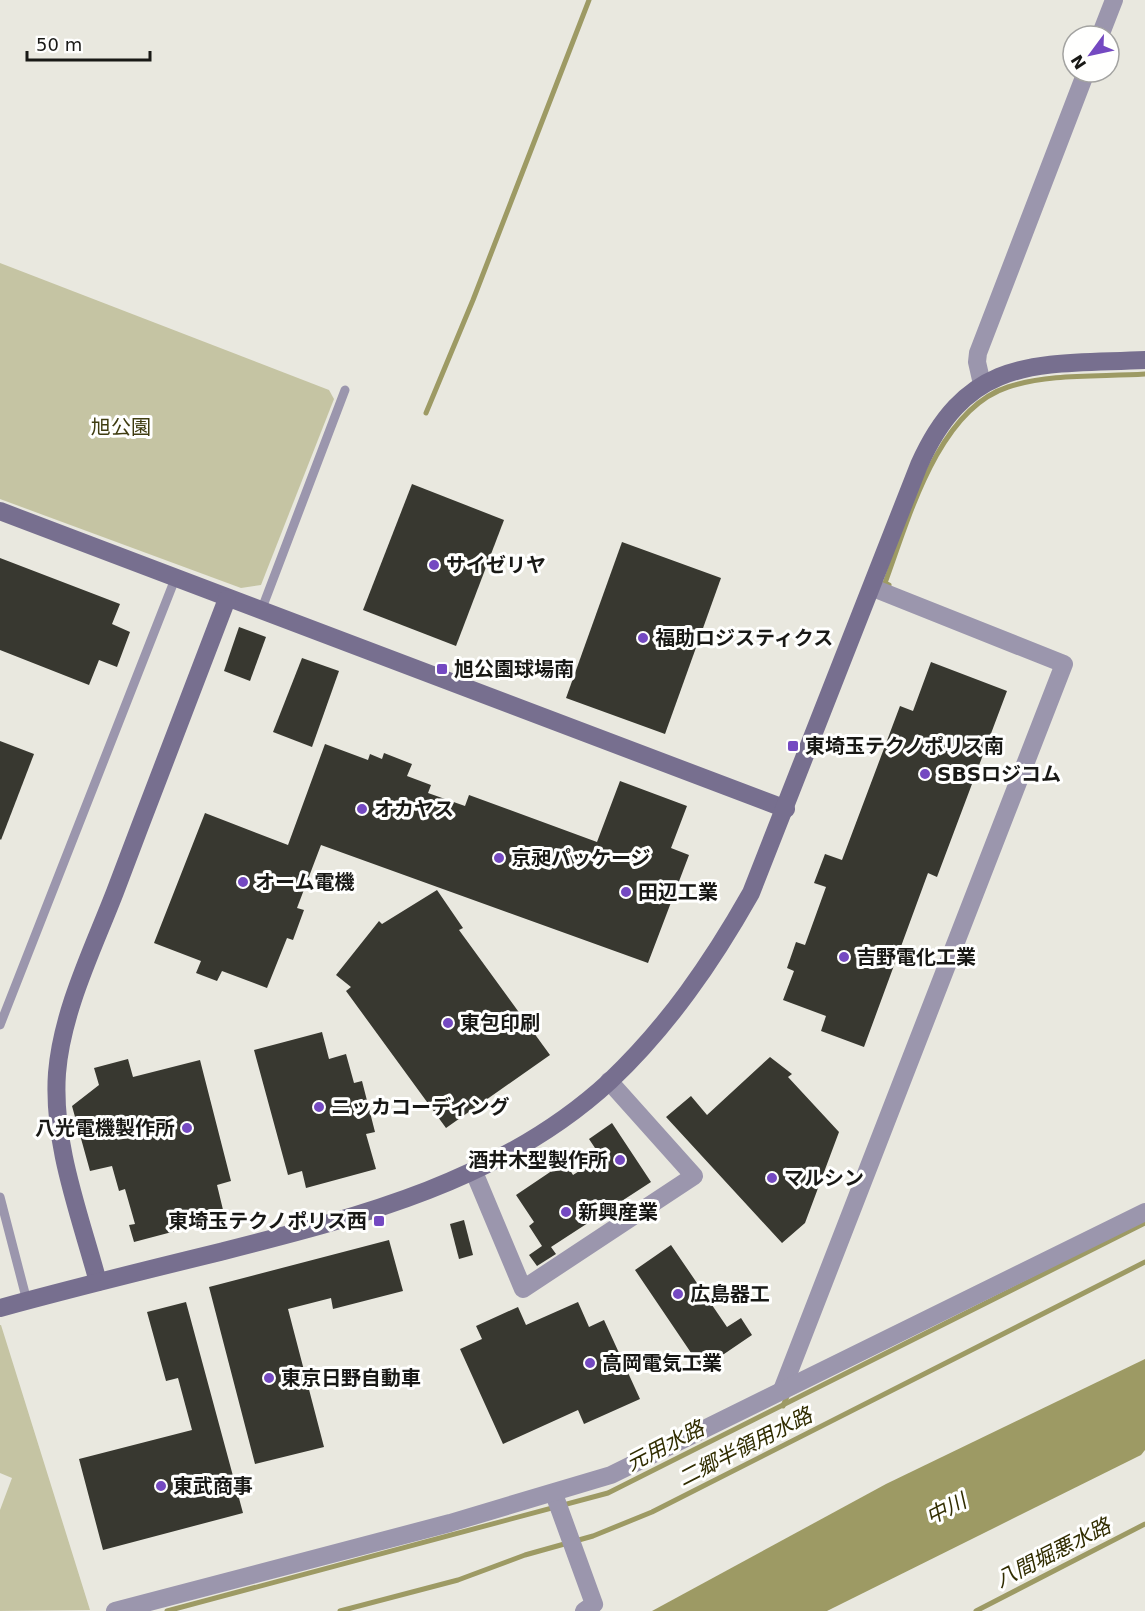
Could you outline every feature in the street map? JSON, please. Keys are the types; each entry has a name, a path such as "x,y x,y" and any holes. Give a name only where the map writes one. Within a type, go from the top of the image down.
{"street":[{"path":"1105,24 1114,0"},
{"path":"982,384 977,362 978,353 1081,84"},
{"path":"0,1308 337,1222 407,1199 474,1172 528,1140 609,1082 681,1003 721,947 751,893 930,442 958,405 982,384 1023,368 1145,360"},
{"path":"0,511 227,599 786,809"},
{"path":"782,1390 1064,664 873,588"},
{"path":"98,1282 63,1153 57,1113 57,1073 64,1036 85,970 227,599"},
{"path":"474,1172 523,1289 694,1176 609,1082"},
{"path":"115,1611 554,1494 611,1475 1145,1212"},
{"path":"554,1494 589,1608"}],"lane":[{"path":"261,611 345,390"},
{"path":"0,1025 175,579"},
{"path":"0,1197 27,1301"}],"green space":[{"name":"旭公園","path":"0,263 329,390 334,399 261,585 241,588 0,499"},
{"path":"0,1325 90,1610 0,1611 0,1510 12,1478 0,1473"}],"water":[{"name":"中川","path":"1145,1359 1145,1450 1141,1455 827,1611 652,1611 886,1484"}],"building":[{"name":"サイゼリヤ","path":"412,484 504,520 456,646 363,610"},
{"name":"福助ロジスティクス","path":"622,542 721,578 665,734 566,698"},
{"path":"0,558 120,604 112,624 130,632 117,667 99,660 89,685 0,650"},
{"path":"239,627 266,637 250,681 224,671"},
{"path":"302,658 339,671 312,747 273,732"},
{"path":"931,662 1007,691 937,877 928,873 864,1047 821,1031 826,1016 783,1000 794,971 787,968 796,942 805,945 826,887 814,883 825,854 842,860 900,706 913,711"},
{"path":"0,741 34,754 1,840 0,839"},
{"path":"325,744 368,760 370,754 382,759 384,753 412,764 407,776 431,785 428,793 465,806 469,795 597,842 620,781 687,806 671,848 689,855 648,963 321,845 297,908 304,910 293,940 287,938 267,988 222,971 217,981 196,973 201,961 154,943 205,813 288,845"},
{"name":"東包印刷","path":"437,890 463,928 459,930 550,1055 446,1128 346,991 351,987 336,975 379,921 382,924"},
{"name":"ニッカコーディング","path":"322,1032 329,1059 346,1054 354,1083 362,1081 375,1132 366,1134 376,1169 306,1188 302,1171 288,1175 254,1050"},
{"name":"マルシン","path":"770,1057 792,1074 788,1077 839,1132 805,1223 782,1243 666,1117 691,1096 707,1115"},
{"path":"128,1059 133,1077 200,1060 231,1181 217,1185 225,1218 134,1242 129,1225 135,1224 125,1189 119,1191 112,1166 90,1171 72,1106 99,1085 94,1068"},
{"name":"新興産業","path":"612,1123 651,1182 551,1247 556,1254 537,1266 529,1255 542,1246 529,1226 534,1222 516,1195 565,1162 573,1175 601,1157 589,1139"},
{"path":"464,1220 473,1255 459,1259 450,1224"},
{"name":"東京日野自動車","path":"389,1240 403,1291 333,1309 331,1298 288,1309 324,1447 255,1464 209,1287"},
{"name":"広島器工","path":"671,1245 727,1327 741,1318 752,1335 702,1369 635,1270"},
{"name":"東武商事","path":"186,1302 243,1513 103,1550 79,1459 192,1430 178,1378 166,1381 147,1312"},
{"path":"578,1302 589,1327 604,1320 640,1399 584,1424 578,1410 503,1444 460,1349 482,1339 476,1326 518,1307 526,1325"}],"waterway":[{"path":"426,413 473,300 589,0"},
{"path":"889,585 885,583 928,470 962,419 983,399 1008,387 1041,379 1145,374"},
{"name":"元用水路","path":"167,1611 608,1493 1145,1223"},
{"name":"二郷半領用水路","path":"340,1611 458,1580 525,1555 593,1536 652,1512 1145,1262"},
{"name":"元用水路","path":"783,1406 788,1394"},
{"name":"八間堀悪水路","path":"976,1611 1145,1524"}],"place":[{"name":"サイゼリヤ","path":"434,565"},
{"name":"福助ロジスティクス","path":"643,638"},
{"name":"旭公園球場南","path":"442,669"},
{"name":"東埼玉テクノポリス南","path":"793,746"},
{"name":"SBSロジコム","path":"925,774"},
{"name":"オカヤス","path":"362,809"},
{"name":"京昶パッケージ","path":"499,858"},
{"name":"オーム電機","path":"243,882"},
{"name":"田辺工業","path":"626,892"},
{"name":"吉野電化工業","path":"844,957"},
{"name":"東包印刷","path":"448,1023"},
{"name":"ニッカコーディング","path":"319,1107"},
{"name":"八光電機製作所","path":"187,1128"},
{"name":"酒井木型製作所","path":"620,1160"},
{"name":"マルシン","path":"772,1178"},
{"name":"新興産業","path":"566,1212"},
{"name":"東埼玉テクノポリス西","path":"379,1221"},
{"name":"広島器工","path":"678,1294"},
{"name":"高岡電気工業","path":"590,1363"},
{"name":"東京日野自動車","path":"269,1378"},
{"name":"東武商事","path":"161,1486"}]}
